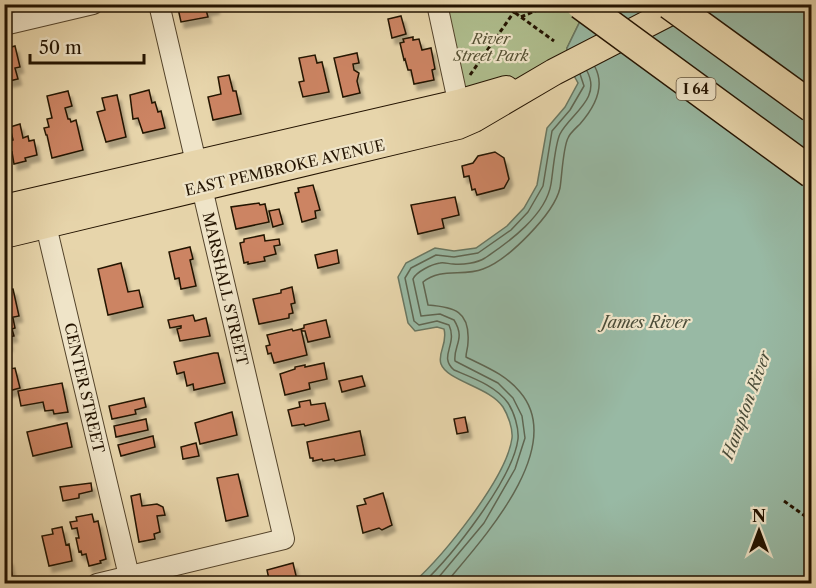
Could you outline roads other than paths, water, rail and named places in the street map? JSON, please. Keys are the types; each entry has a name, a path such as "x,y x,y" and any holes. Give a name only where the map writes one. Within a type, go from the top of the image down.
{"highway":[{"name":"I 64","path":"581,4 812,173"},
{"path":"670,4 812,107"}],"main road":[{"name":"EAST PEMBROKE AVENUE","path":"4,235 46,225 199,176 461,113 554,72 686,4"},
{"name":"EAST PEMBROKE AVENUE","path":"4,208 40,200 199,176"}],"street":[{"path":"4,26 93,4"},
{"name":"MARSHALL STREET","path":"129,576 284,538 159,4"},
{"path":"437,4 461,113"},
{"name":"CENTER STREET","path":"40,200 129,576"},
{"path":"97,584 129,576"}],"water":[{"name":"James River","path":"588,5 811,5 811,583 413,583 456,536 486,494 508,455 512,434 507,414 497,400 451,375 441,364 440,356 445,339 444,329 437,327 415,331 408,323 398,277 406,263 435,248 454,251 476,248 507,226 524,208 537,185 547,128 565,107 578,83 566,61 567,48"}],"park label":[{"name":"River Street Park","path":"491,48"}],"water label":[{"name":"Hampton River","path":"746,405"}]}
